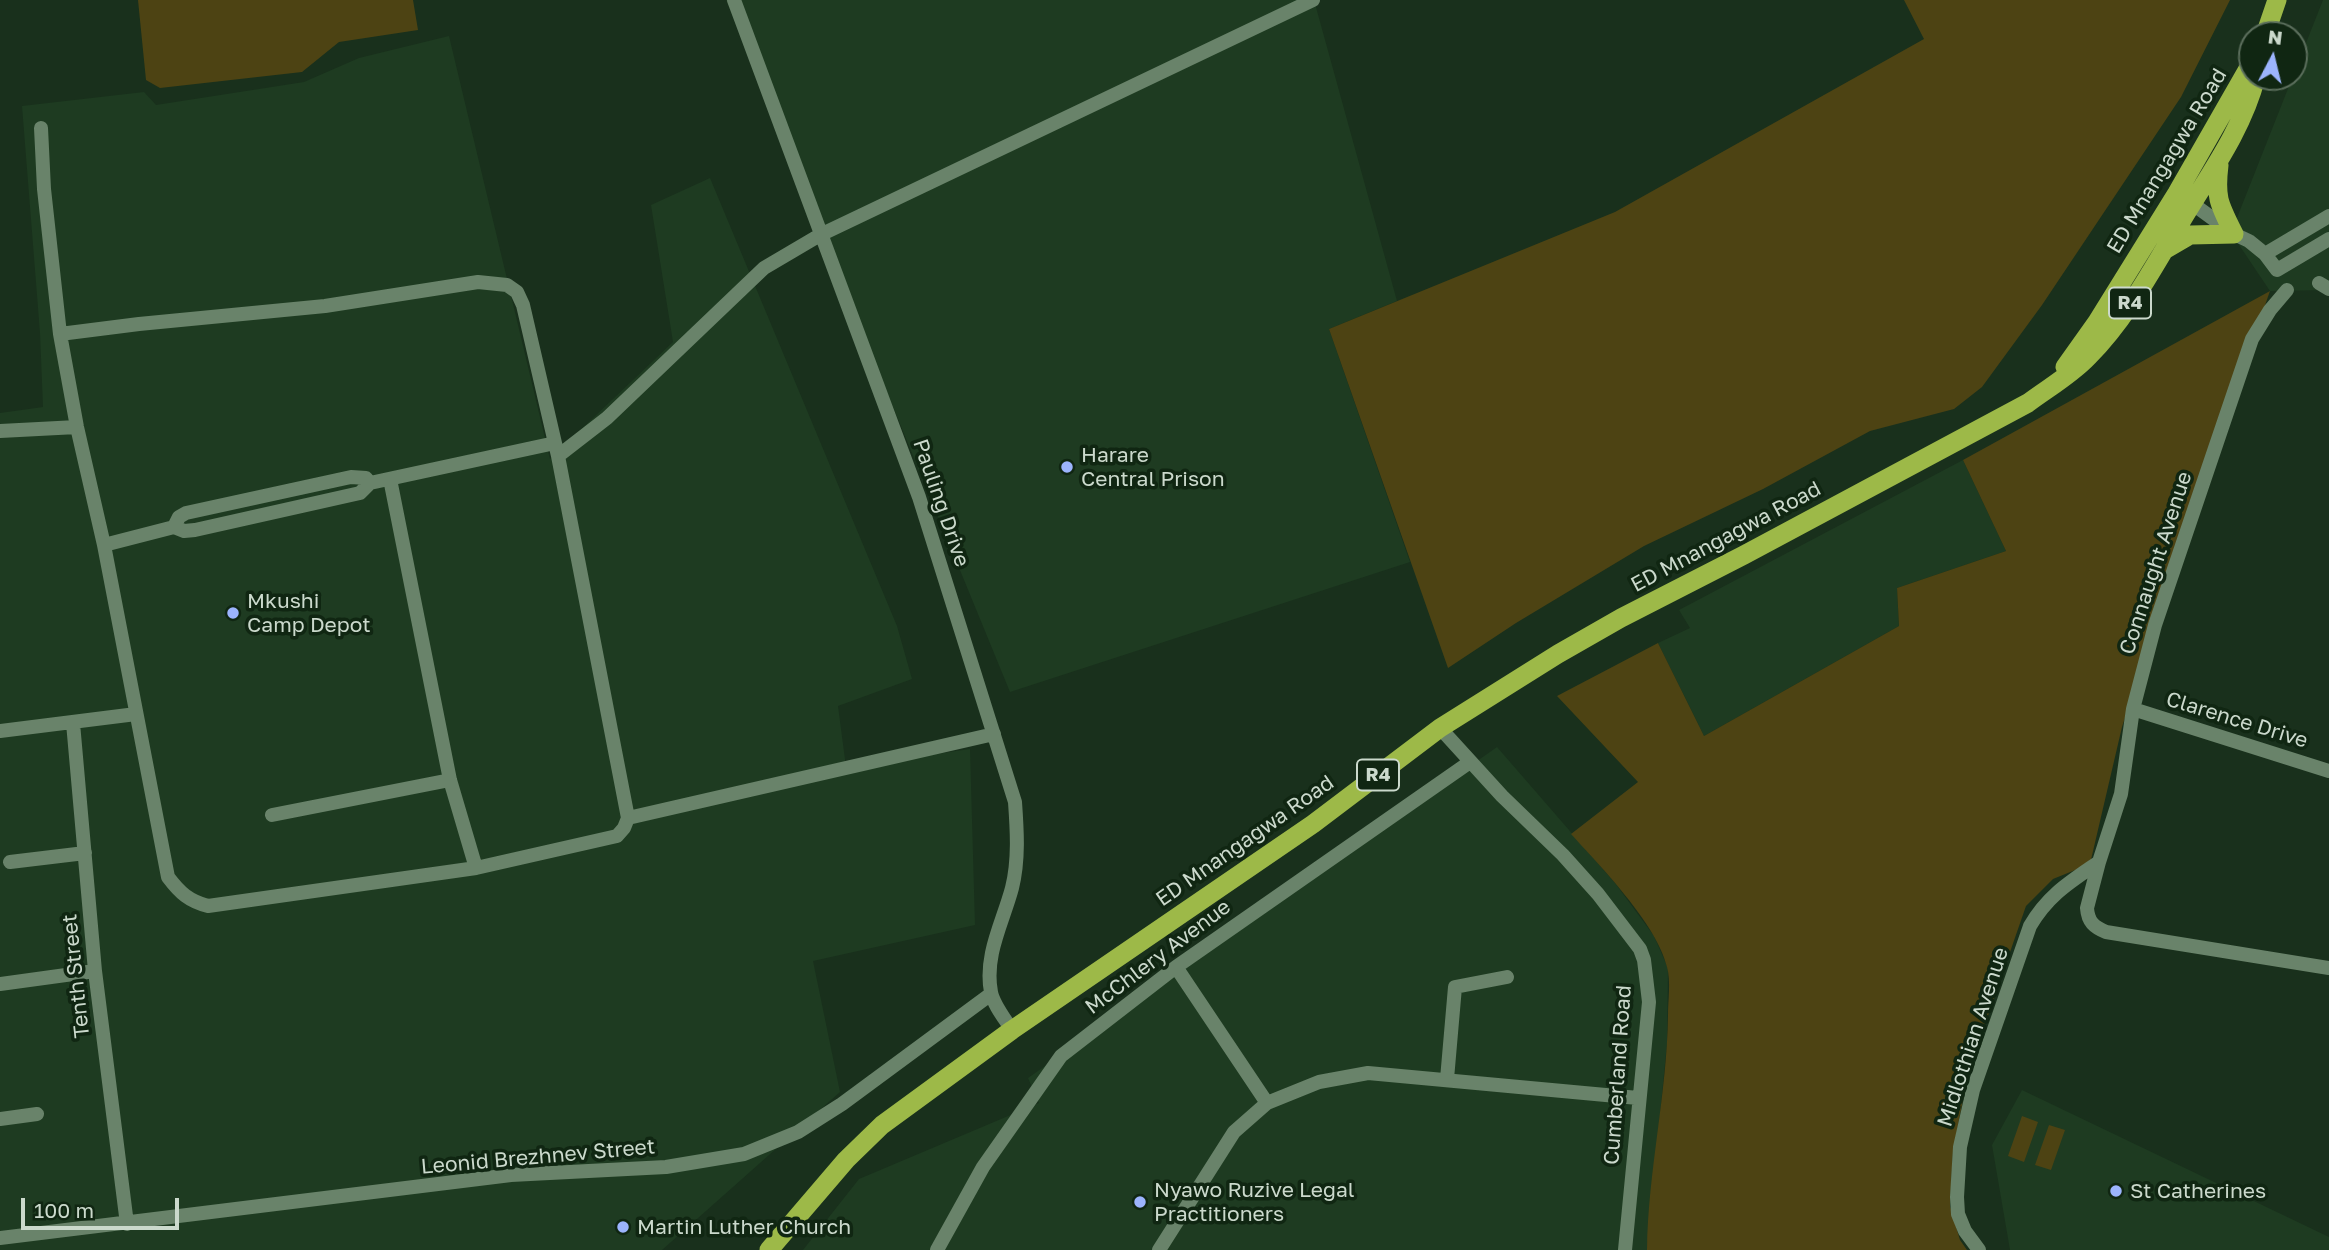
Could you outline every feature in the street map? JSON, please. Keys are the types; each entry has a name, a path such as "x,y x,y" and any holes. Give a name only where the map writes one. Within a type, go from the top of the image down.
{"highway":[{"path":"2270,21 2277,0"},
{"name":"ED Mnangagwa Road","path":"769,1250 838,1169 882,1125 1012,1030 1313,824 1440,728 1579,642 2028,403 2075,369 2107,335 2163,252 2185,198 2238,90"},
{"name":"ED Mnangagwa Road","path":"2049,387 2185,198 2219,160 2251,91"},
{"path":"2163,252 2190,235 2234,234 2217,201 2219,160"}],"street":[{"name":"Pauling Drive","path":"734,0 919,497 1015,802 1017,843 1012,887 998,926 990,967 991,994"},
{"path":"104,545 174,527 189,531 360,493 370,483 556,450 607,418 764,268 820,235 1313,0"},
{"path":"41,128 44,189 61,334 77,427 104,545 168,877 181,894 193,902 208,906 476,868 617,836 628,818 556,450 523,305 517,292 507,285 478,282 324,306 61,334"},
{"path":"2185,198 2234,234 2249,241 2265,254 2277,270 2329,239"},
{"path":"2265,254 2329,216"},
{"name":"Connaught Avenue","path":"2287,290 2252,338 2155,625 2133,709 2121,794 2087,908 2090,922 2106,933 2329,968"},
{"path":"0,432 77,427"},
{"path":"174,527 179,517 186,513 351,477 366,478 370,483"},
{"path":"390,479 450,780 476,868"},
{"path":"244,500 249,517"},
{"name":"Clarence Drive","path":"2133,709 2329,771"},
{"path":"0,731 136,715"},
{"name":"Tenth Street","path":"73,723 96,971 127,1224"},
{"name":"Cumberland Road","path":"1440,728 1598,894 1640,949 1644,960 1649,1002 1625,1250"},
{"path":"628,818 994,734"},
{"name":"McChlery Avenue","path":"937,1250 984,1167 1061,1056 1176,967 1470,762"},
{"path":"272,815 450,780"},
{"path":"10,862 85,853"},
{"name":"Midlothian Avenue","path":"1979,1250 1965,1231 1958,1214 1957,1197 1960,1147 1973,1090 2030,926 2040,908 2055,892 2099,862"},
{"path":"1176,967 1267,1103"},
{"path":"0,984 96,971"},
{"path":"1447,1079 1455,987 1507,977"},
{"path":"991,994 1012,1030"},
{"name":"Leonid Brezhnev Street","path":"0,1238 511,1175 666,1167 744,1154 798,1132 842,1104 991,994"},
{"path":"1161,1249 1234,1132 1267,1103 1319,1082 1368,1073 1638,1098"},
{"path":"0,1119 37,1114"}],"shaded area":[{"path":"138,0 413,0 418,30 339,42 302,72 160,88 146,80"},
{"path":"726,0 1314,0 1397,301 1329,329 1410,562 1010,692"},
{"path":"1904,0 2230,0 2181,97 2042,305 1982,387 1954,409 1870,431 1763,489 1644,546 1516,623 1448,668 1329,329 1615,212 1924,39"},
{"path":"2323,0 2329,0 2329,290 2270,291 2231,233 2287,91 2308,91 2308,38"},
{"path":"449,36 550,459 673,342 651,205 710,178 897,626 912,679 838,706 846,767 970,749 975,925 813,961 840,1092 662,1250 0,1250 0,413 43,407 40,333 22,106 144,92 156,105 304,82 359,58"},
{"path":"2270,291 2174,565 2122,727 2090,864 2053,879 2026,906 1968,1073 1953,1151 1950,1206 1960,1240 1967,1250 1647,1250 1667,1045 1668,973 1661,950 1640,914 1571,834 1638,782 1557,696 1658,643 1704,736 1899,626 1897,588 2006,551 1963,460"},
{"path":"1963,460 2006,551 1897,588 1899,626 1704,736 1658,643 1690,628 1679,610"},
{"path":"1497,747 1615,883 1654,936 1668,968 1667,1043 1647,1250 803,1250 859,1179 1039,1103 1028,1078"},
{"name":"St Catherines","path":"2022,1090 2329,1237 2329,1250 2010,1250 1992,1145"},
{"path":"2022,1116 2038,1122 2024,1162 2008,1156"},
{"path":"2049,1125 2065,1130 2051,1170 2035,1165"}],"place":[{"name":"Harare Central Prison","path":"1067,467"},
{"name":"Mkushi Camp Depot","path":"233,613"},
{"name":"St Catherines","path":"2116,1191"},
{"name":"Nyawo Ruzive Legal Practitioners","path":"1140,1202"},
{"name":"Martin Luther Church","path":"623,1227"}]}
